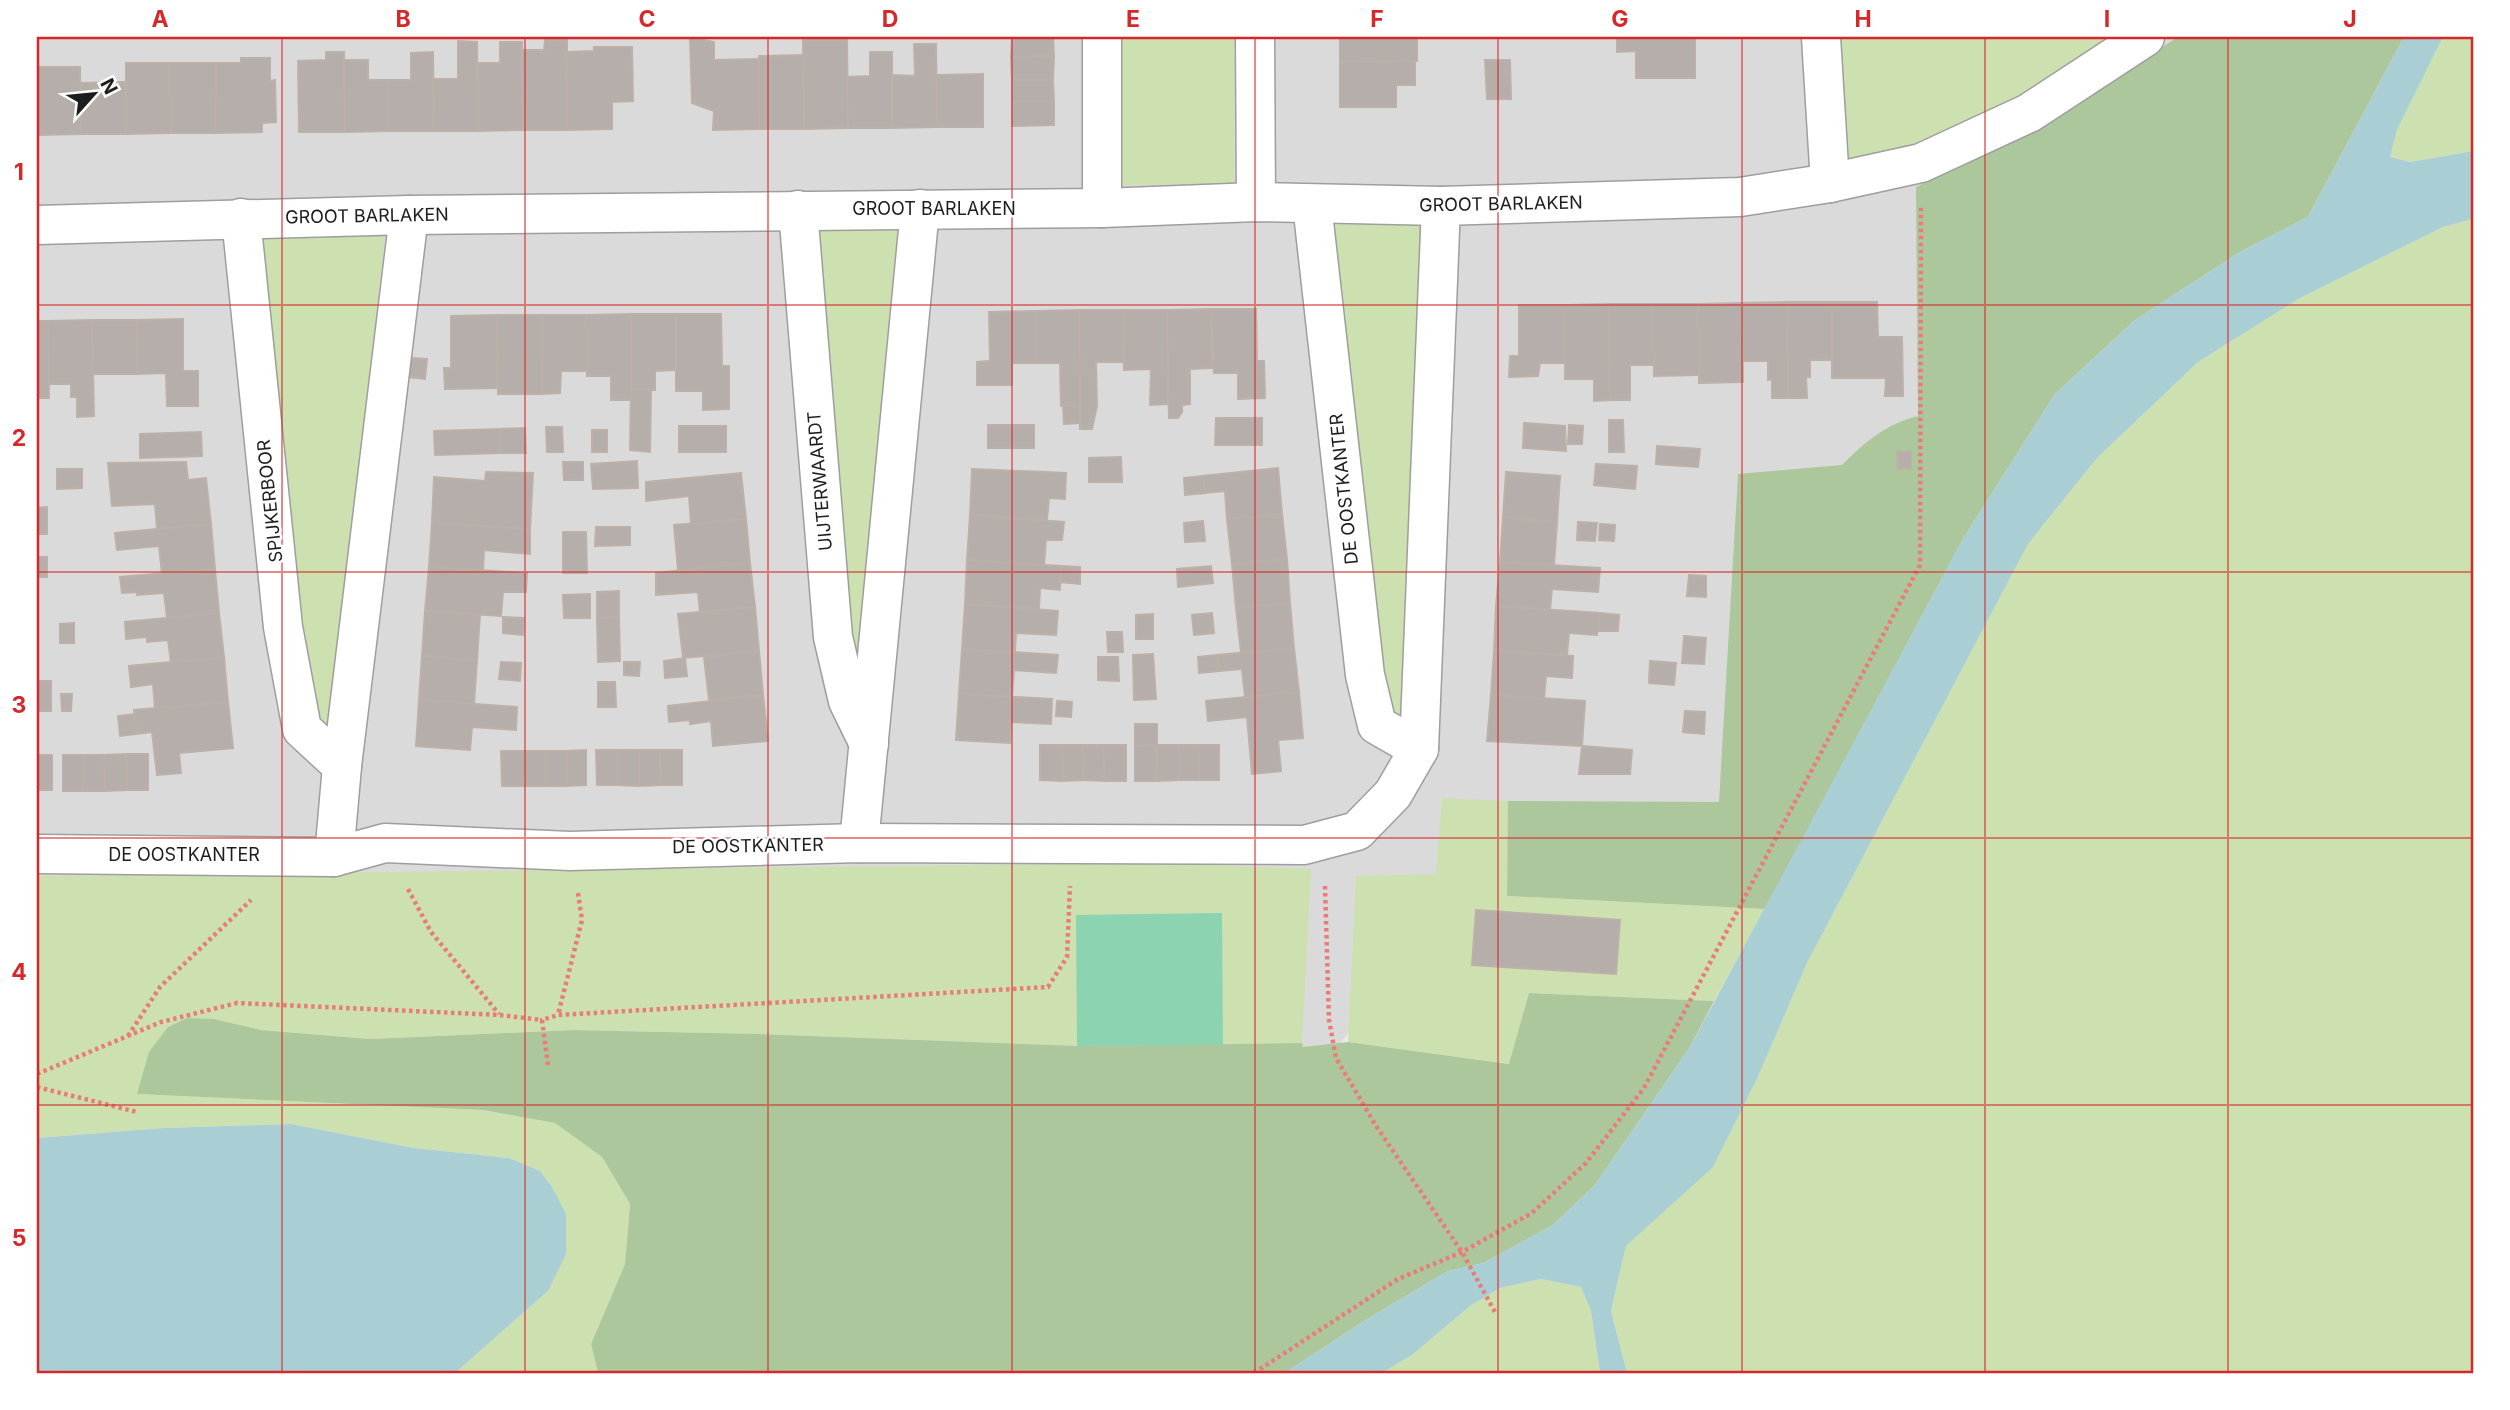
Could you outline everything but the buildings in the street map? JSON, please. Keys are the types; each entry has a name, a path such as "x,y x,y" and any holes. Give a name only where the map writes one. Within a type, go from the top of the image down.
{"street":[{"path":"1101,208 1102,37"},
{"path":"1255,37 1256,202"},
{"path":"1822,37 1830,183"},
{"name":"GROOT BARLAKEN","path":"37,225 241,218 1101,208 1256,202 1441,206 1740,197 1830,183 1921,163 2029,113 2145,37"},
{"name":"DE OOSTKANTER","path":"1312,204 1365,675 1377,725 1419,749"},
{"name":"DE OOSTKANTER","path":"37,854 334,857 385,843 570,851 859,843 1304,845 1357,831 1393,794 1419,749 1441,206"},
{"path":"859,843 919,209"},
{"name":"UIJTERWAARDT","path":"798,210 833,637 848,701 870,746"},
{"path":"334,857 342,766 409,215"},
{"name":"SPIJKERBOOR","path":"241,218 283,627 302,729 342,766"}],"path":[{"path":"1254,1373 1398,1279 1462,1252 1532,1213 1586,1163 1644,1088 1920,565 1921,163"},
{"path":"1324,840 1329,1020 1336,1058 1376,1126 1462,1252 1496,1314"},
{"path":"385,843 431,932 500,1015"},
{"path":"37,1074 161,1022 237,1003 500,1015 542,1020 558,1015 1048,987 1067,957 1072,844"},
{"path":"558,1015 582,920 570,851"},
{"path":"127,1036 160,988 262,889 283,856"},
{"path":"542,1020 548,1065"},
{"path":"37,1087 137,1112"}],"shaded area":[{"path":"37,37 2224,37 1934,471 1733,817 1477,861 1285,1117 37,934"}],"green space":[{"path":"1122,37 1234,37 1234,184 1122,185"},
{"path":"1836,37 2124,37 2020,100 1919,149 1842,167"},
{"path":"2178,37 2404,37 2308,217 2240,252 2134,321 2055,394 1963,539 1765,909 1507,896 1508,801 1719,802 1738,474 1842,465 1877,435 1906,419 1918,416 1916,187 2034,128"},
{"path":"2443,37 2473,37 2473,151 2410,162 2390,157 2397,130"},
{"path":"2473,219 2473,1373 1627,1373 1611,1311 1626,1246 1713,1166 1757,1079 1807,963 2028,544 2097,458 2198,362 2300,298 2443,227"},
{"path":"1426,224 1409,724 1388,718 1328,225"},
{"path":"911,227 864,699 847,689 791,228"},
{"path":"385,233 331,731 317,713 299,629 261,236"},
{"path":"1442,798 1508,801 1507,896 1765,909 1714,1001 1529,993 1510,1064 1348,1042 1356,876 1436,874"},
{"path":"1158,863 1311,869 1302,1043 1077,1046 573,1030 370,1039 261,1030 214,1019 138,1094 483,1110 555,1123 602,1157 630,1204 625,1264 591,1344 598,1373 455,1373 548,1291 566,1214 540,1171 509,1158 414,1148 291,1124 163,1128 37,1138 37,876"},
{"path":"1222,913 1223,1045 1077,1046 1076,915"},
{"path":"1529,993 1714,1001 1690,1047 1595,1185 1553,1225 1484,1263 1448,1271 1364,1321 1285,1373 598,1373 591,1344 625,1264 630,1204 602,1157 555,1123 483,1110 137,1094 149,1052 168,1027 187,1018 214,1019 261,1030 370,1039 573,1030 1077,1046 1302,1043 1303,1047 1348,1042 1509,1064"},
{"path":"1541,1279 1581,1287 1591,1311 1600,1373 1382,1373 1412,1355 1470,1306 1500,1288"}],"water":[{"path":"2404,37 2443,37 2397,130 2390,157 2410,162 2473,151 2473,219 2443,227 2300,298 2198,362 2097,458 2028,544 1807,963 1757,1079 1713,1167 1626,1246 1611,1311 1627,1373 1600,1373 1591,1311 1581,1287 1541,1279 1500,1288 1470,1306 1412,1355 1382,1373 1285,1373 1364,1321 1448,1271 1484,1263 1553,1225 1595,1185 1690,1047 1963,539 2055,394 2134,321 2240,252 2308,217"},
{"path":"291,1124 414,1148 509,1158 540,1171 566,1214 566,1254 548,1291 455,1373 37,1373 37,1138 163,1128"}]}
